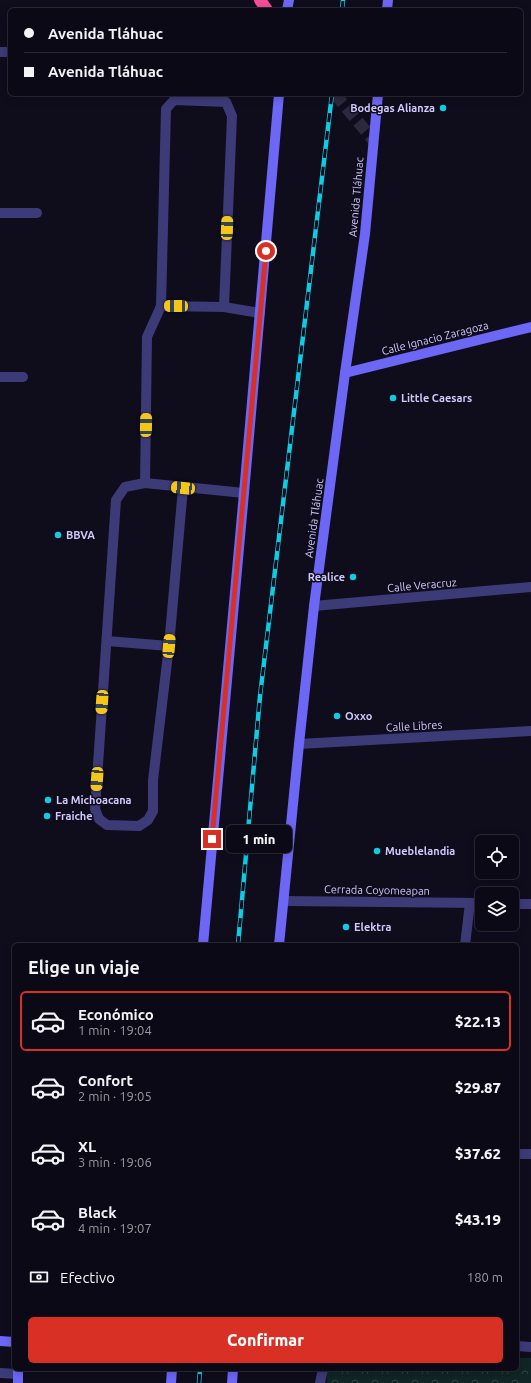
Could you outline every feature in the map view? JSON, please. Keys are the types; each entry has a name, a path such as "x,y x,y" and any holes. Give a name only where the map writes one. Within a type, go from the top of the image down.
{"main road":[{"path":"202,943 279,96"},
{"name":"Avenida Tláhuac","path":"280,943 314,606 365,234 378,96"},
{"name":"Calle Ignacio Zaragoza","path":"345,373 531,327"},
{"path":"0,1341 12,1342"},
{"path":"171,1383 172,1371"},
{"path":"232,1383 233,1371"}],"street":[{"path":"144,484 148,338 161,306 166,109 174,100 226,102 232,116 224,307"},
{"path":"0,213 37,213"},
{"path":"161,306 224,307 260,313"},
{"path":"0,377 23,377"},
{"path":"183,488 169,646 153,780 153,811 148,820 139,826 107,825 98,820 95,809 116,500 120,492 125,487 144,484 244,493"},
{"name":"Calle Veracruz","path":"314,606 531,587"},
{"path":"107,641 169,646"},
{"name":"Calle Libres","path":"299,744 531,731"},
{"name":"Cerrada Coyomeapan","path":"284,901 475,903"},
{"path":"465,943 470,903"},
{"path":"519,904 531,904"},
{"path":"519,1154 531,1154"},
{"path":"519,1346 531,1347"},
{"path":"320,1383 323,1371"},
{"path":"0,1373 18,1375"}],"green space":[{"path":"519,1358 531,1358 531,1383 327,1383 328,1371 519,1371"}],"tunnel":[{"path":"337,96 374,141"}],"railway":[{"path":"342,8 343,0"},
{"path":"238,943 260,696 332,96"},
{"path":"199,1383 200,1371"}],"place":[{"name":"Bodegas Alianza","path":"443,108"},
{"name":"Little Caesars","path":"393,398"},
{"name":"BBVA","path":"58,535"},
{"name":"Realice","path":"353,577"},
{"name":"Oxxo","path":"337,716"},
{"name":"La Michoacana","path":"48,800"},
{"name":"Fraiche","path":"47,816"},
{"name":"Mueblelandia","path":"377,851"},
{"name":"Elektra","path":"346,927"}],"route":[{"path":"212,839 266,251"}]}
